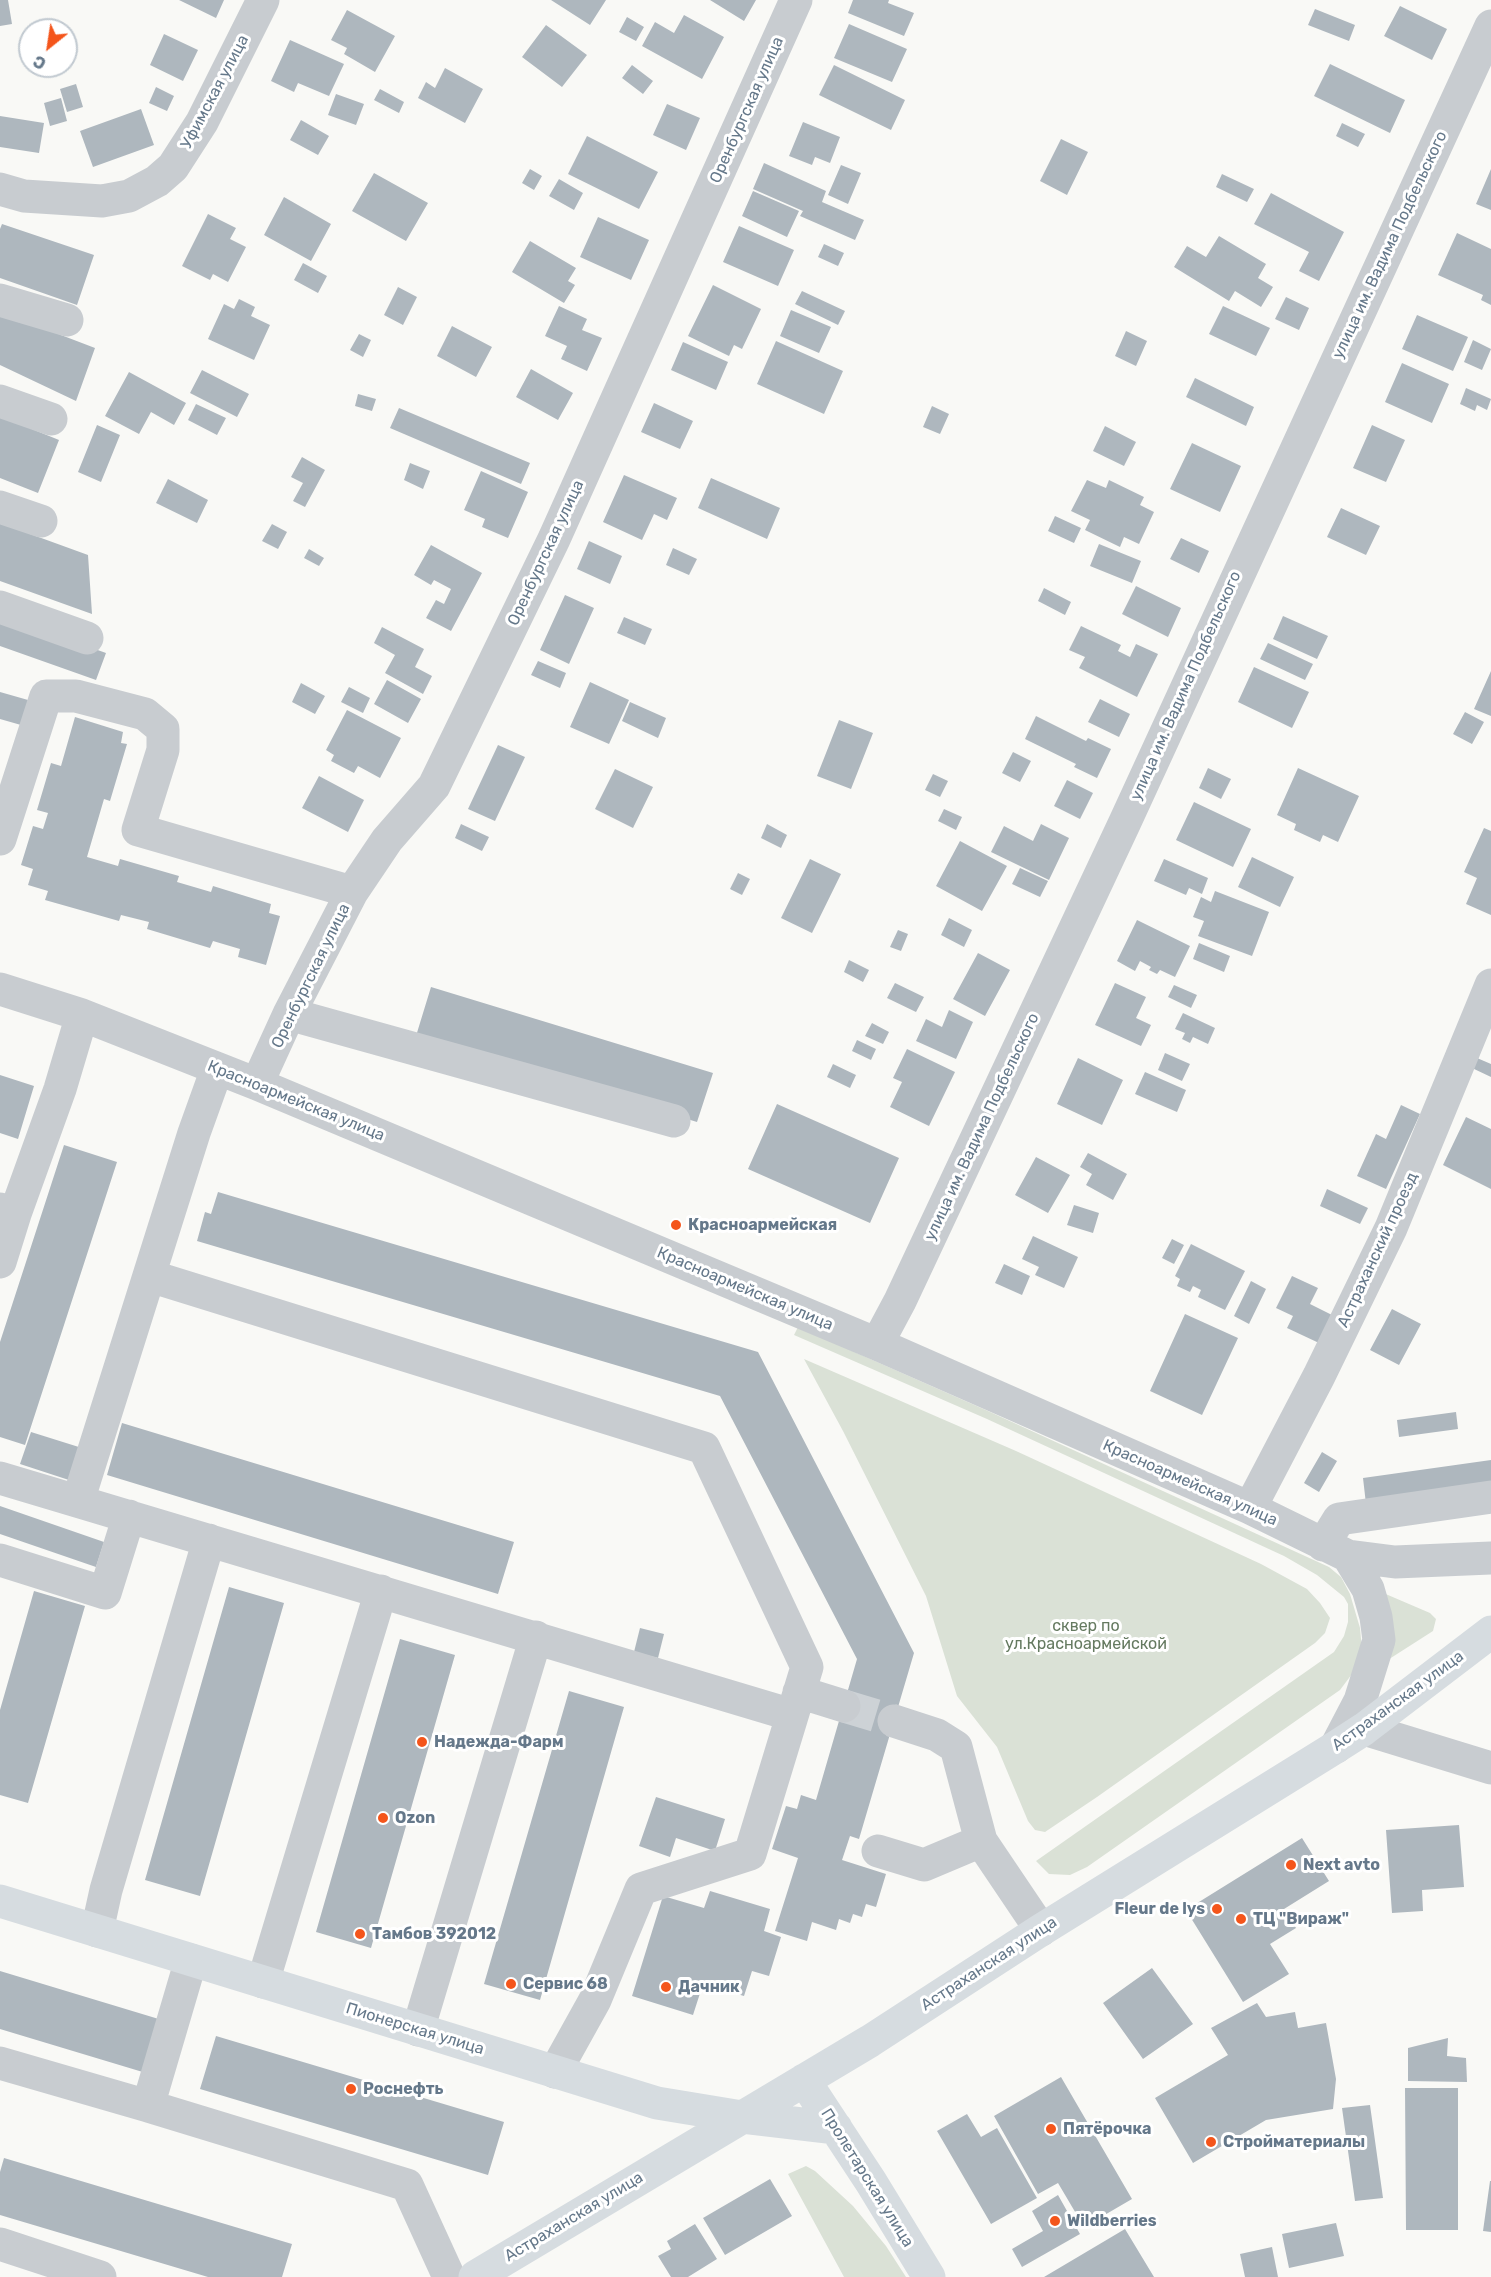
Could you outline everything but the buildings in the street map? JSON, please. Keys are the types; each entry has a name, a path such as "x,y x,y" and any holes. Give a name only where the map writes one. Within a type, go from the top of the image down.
{"main road":[{"name":"Астраханская улица","path":"475,2277 870,2041 1041,1930 1336,1747 1491,1632"},
{"name":"Пионерская улица","path":"0,1901 657,2103 742,2117 836,2128"},
{"name":"Пролетарская улица","path":"804,2080 929,2277"}],"street":[{"name":"Уфимская улица","path":"0,189 24,196 102,201 129,196 157,181 173,166 202,122 263,0"},
{"name":"Оренбургская улица","path":"258,1084 289,1014 352,892 387,840 434,786 554,539 796,0"},
{"name":"улица им. Вадима Подбельского","path":"877,1344 900,1301 1125,822 1491,26"},
{"path":"0,300 67,320"},
{"path":"0,401 51,419"},
{"path":"0,507 41,521"},
{"path":"0,607 87,638"},
{"path":"0,839 46,696 76,696 145,714 163,729 163,750 138,830 352,892"},
{"name":"Астраханский проезд","path":"1250,1508 1319,1376 1391,1228 1491,985"},
{"name":"Красноармейская улица","path":"0,989 82,1015 258,1084 877,1344 1250,1508 1335,1550 1395,1562 1491,1558"},
{"path":"289,1014 674,1121"},
{"path":"0,1263 8,1211 60,1089 82,1015"},
{"path":"78,1501 194,1134 217,1069"},
{"path":"150,1276 705,1448 807,1667 750,1854 640,1889 595,2000 555,2072"},
{"path":"0,1478 536,1637 795,1703 844,1706"},
{"path":"1336,1747 1360,1701 1378,1640 1376,1617 1368,1589 1335,1550 1339,1519 1491,1497"},
{"path":"0,1560 105,1593 129,1516"},
{"path":"97,1931 106,1890 209,1540"},
{"path":"263,1982 381,1591"},
{"path":"418,2030 536,1637"},
{"path":"894,1721 937,1735 956,1747 981,1841 1041,1930"},
{"path":"1364,1728 1491,1768"},
{"path":"878,1851 924,1865 981,1841"},
{"path":"148,2106 190,1960"},
{"path":"0,2063 407,2185 449,2277"},
{"path":"0,2244 100,2277"}],"green space":[{"path":"798,1327 1329,1567 1341,1577 1350,1594 1360,1628 1362,1650 1355,1670 1340,1690 1087,1867 1070,1875 1049,1874 1036,1861 1334,1652 1344,1636 1348,1622 1348,1604 1344,1597 1317,1575 1284,1556 987,1419 794,1335"},
{"name":"сквер по ул.Красноармейской","path":"804,1359 1016,1451 1261,1564 1307,1589 1320,1603 1330,1618 1325,1633 1315,1643 1097,1797 1045,1832 1035,1830 1028,1821 997,1747 957,1696 926,1596"},
{"path":"1374,1589 1430,1613 1436,1619 1433,1631 1383,1663"},
{"path":"806,2166 815,2171 853,2206 886,2246 906,2277 844,2277 788,2174"}],"tunnel":[{"path":"844,1706 894,1721"}],"place":[{"name":"Красноармейская","path":"676,1225"},
{"name":"Надежда-Фарм","path":"422,1742"},
{"name":"Ozon","path":"383,1818"},
{"name":"Next avto","path":"1291,1865"},
{"name":"Fleur de lys","path":"1217,1909"},
{"name":"ТЦ \"Вираж\"","path":"1241,1919"},
{"name":"Тамбов 392012","path":"360,1934"},
{"name":"Сервис 68","path":"511,1984"},
{"name":"Дачник","path":"666,1987"},
{"name":"Роснефть","path":"351,2089"},
{"name":"Пятёрочка","path":"1051,2129"},
{"name":"Стройматериалы","path":"1211,2142"},
{"name":"Wildberries","path":"1055,2221"}]}
